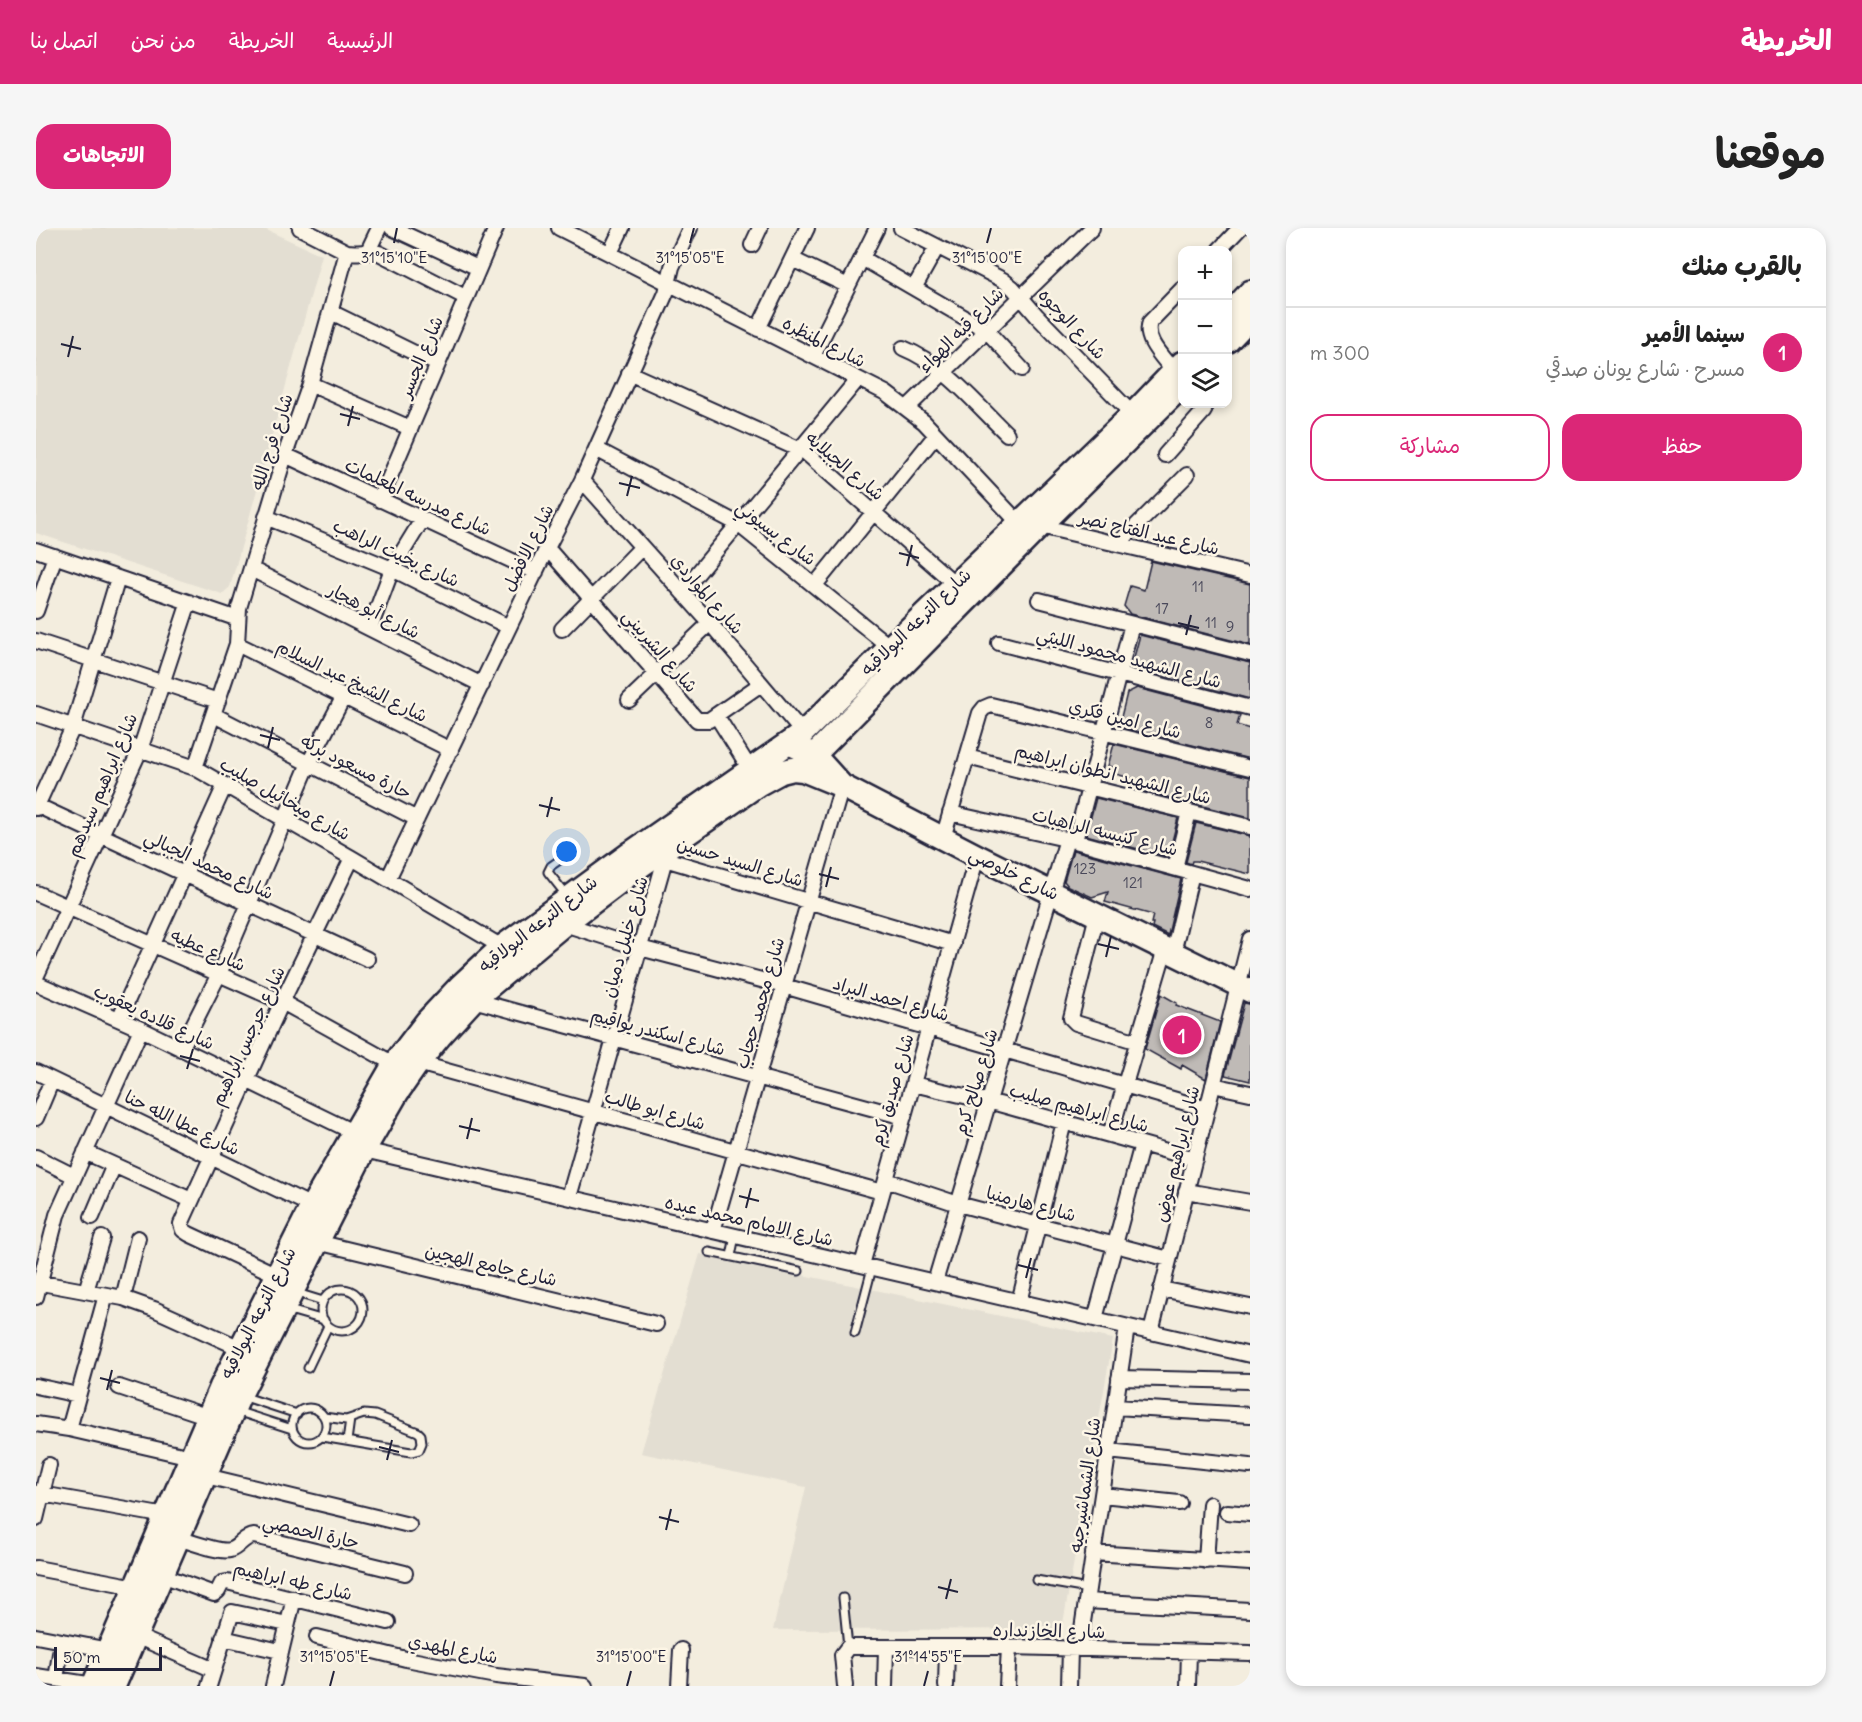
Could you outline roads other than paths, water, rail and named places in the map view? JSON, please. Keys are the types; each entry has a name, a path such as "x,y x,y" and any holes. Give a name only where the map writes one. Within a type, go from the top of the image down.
{"main road":[{"path":"1232,311 1250,292"},
{"path":"1232,336 1250,318"},
{"name":"شارع الترعه البولاقيه","path":"814,755 1029,524 1178,381"},
{"name":"شارع الترعه البولاقيه","path":"114,1686 206,1476 232,1398 284,1291 312,1206 358,1141 385,1112 418,1063 473,1000 564,924 649,858 750,769 796,738 955,584 1029,524"},
{"name":"شارع خلوصي","path":"796,738 842,786 977,856 1244,988"},
{"name":"شارع الترعه البولاقيه","path":"93,1686 208,1417 232,1398 240,1348 284,1291 317,1242 358,1141 394,1064 428,1021 460,986 502,947 569,898 649,858 759,784 781,772 793,769 803,770 842,786"}],"street":[{"path":"368,251 379,228"},
{"path":"392,228 478,268"},
{"name":"شارع الجسر","path":"380,500 496,228"},
{"name":"شارع المنظره","path":"559,228 886,393 908,408 1029,524"},
{"path":"610,253 622,228"},
{"name":"شارع الافضل","path":"388,879 582,480 666,293 674,261 690,228"},
{"path":"752,245 760,228"},
{"path":"758,329 807,228"},
{"path":"813,356 877,228"},
{"name":"شارع الوجوه","path":"901,228 1003,280 1138,419"},
{"name":"شارع قبه الهواء","path":"908,408 1092,228"},
{"path":"1223,246 1242,228 1250,232"},
{"path":"304,229 347,252 368,251 379,254 465,297"},
{"path":"914,288 937,247"},
{"name":"شارع فرج الله","path":"195,768 237,644 238,619 251,569 285,455 310,384 347,252"},
{"path":"862,258 986,330 1022,369"},
{"path":"792,259 848,286"},
{"path":"1178,293 1150,322 1148,335 1178,376"},
{"path":"331,312 437,364"},
{"path":"903,348 918,354 944,372 1007,434"},
{"name":"شارع الجبلايه","path":"629,373 800,449 955,584"},
{"path":"682,592 858,379"},
{"path":"310,384 410,428"},
{"path":"1165,455 1204,411 1201,408"},
{"path":"815,585 936,435"},
{"name":"شارع بسيوني","path":"596,449 738,524 890,647"},
{"name":"شارع مدرسه المعلمات","path":"285,455 536,572"},
{"path":"1118,544 1187,475"},
{"name":"شارع المواردي","path":"582,480 710,623 761,684 796,738"},
{"name":"شارع بخيت الراهب","path":"266,517 392,569 509,627"},
{"path":"370,628 392,569 422,520"},
{"name":"شارع عبد الفتاح نصر","path":"1029,524 1250,575"},
{"path":"562,628 642,547"},
{"name":"شارع الشربيني","path":"547,548 697,720 705,721 716,715"},
{"path":"36,550 238,619"},
{"path":"36,611 55,556"},
{"name":"شارع أبو هجار","path":"251,569 482,685"},
{"path":"36,806 73,727 118,578"},
{"path":"1039,600 1250,654"},
{"name":"شارع ابراهيم سيدهم","path":"36,977 140,750 189,602"},
{"path":"629,700 710,623"},
{"name":"شارع صالح كرم","path":"935,1282 1051,891 1089,787 1132,624"},
{"path":"36,641 218,701"},
{"name":"شارع الشهيد محمود الليثي","path":"999,643 1250,708"},
{"name":"شارع الشيخ عبد السلام","path":"237,644 451,750"},
{"path":"750,769 716,715 761,684"},
{"path":"181,1049 219,974 309,763 344,696"},
{"name":"شارع امين فكري","path":"967,757 980,713 991,705 1250,768"},
{"name":"شارع ميخائيل صليب","path":"36,714 195,768 502,947"},
{"name":"حارة مسعود بركه","path":"214,715 417,819"},
{"path":"943,838 967,757"},
{"name":"شارع الشهيد انطوان ابراهيم","path":"967,757 1250,827"},
{"path":"119,1019 225,785"},
{"name":"شارع محمد حجاب","path":"713,1231 842,786"},
{"name":"شارع محمد الجبالي","path":"36,806 367,959"},
{"path":"1175,868 1189,812"},
{"name":"شارع كنيسه الراهبات","path":"950,813 1071,840 1250,889"},
{"name":"شارع صديق كرم","path":"867,1266 884,1186 977,856"},
{"name":"شارع جرجس ابراهيم","path":"284,1291 183,1230 181,1224 282,1002 352,858"},
{"name":"شارع السيد حسين","path":"649,858 952,944"},
{"name":"شارع خليل دميان","path":"569,1197 640,948 649,858"},
{"path":"1110,1135 1192,873"},
{"name":"شارع عطيه","path":"36,893 282,1002 394,1064"},
{"path":"1097,915 1071,1018 1076,1023 1138,1042"},
{"name":"شارع احمد البراد","path":"564,924 640,948 784,986 1207,1109"},
{"name":"شارع ابراهيم عوض","path":"1150,1332 1213,1085 1244,988 1250,939"},
{"name":"شارع قلاده يعقوب","path":"36,983 141,1029 247,1080 358,1141"},
{"name":"شارع اسكندر يواقيم","path":"473,1000 904,1117"},
{"path":"36,1297 57,1215 141,1029"},
{"name":"شارع ابو طالب","path":"418,1063 736,1152 884,1186"},
{"name":"شارع عطا الله حنا","path":"36,1072 312,1206"},
{"path":"36,1118 52,1080"},
{"name":"شارع ابراهيم صليب","path":"913,1084 999,1104 1194,1159"},
{"path":"1213,1085 1250,1093"},
{"path":"1019,1302 1064,1122"},
{"name":"شارع الامام محمد عبده","path":"358,1141 569,1197 1250,1355"},
{"path":"1095,1319 1142,1144"},
{"path":"86,1152 191,1200"},
{"path":"36,1157 74,1176"},
{"path":"92,1217 114,1165"},
{"name":"شارع هارمنيا","path":"884,1186 958,1203 1169,1259"},
{"path":"1186,1191 1250,1202"},
{"path":"86,1291 102,1238"},
{"path":"123,1298 138,1238"},
{"name":"شارع جامع الهجين","path":"317,1242 656,1323"},
{"path":"38,1282 123,1298 154,1309 240,1348"},
{"path":"1161,1289 1250,1307"},
{"path":"69,1429 106,1294"},
{"name":"شارع الشماشيرجيه","path":"1069,1686 1074,1649 1087,1595 1127,1327"},
{"path":"1119,1378 1250,1381"},
{"path":"36,1386 78,1395"},
{"path":"119,1387 208,1417"},
{"path":"1115,1407 1250,1414"},
{"path":"36,1424 69,1429 191,1457"},
{"path":"1108,1451 1250,1466"},
{"path":"36,1519 39,1494 49,1466"},
{"path":"206,1476 409,1525"},
{"path":"39,1494 166,1516"},
{"path":"1102,1495 1179,1503"},
{"path":"1206,1561 1210,1504"},
{"path":"1227,1512 1250,1514"},
{"name":"حارة الحمصي","path":"178,1538 227,1551 235,1548 246,1538 254,1536 405,1573"},
{"path":"1093,1553 1250,1563"},
{"path":"36,1568 136,1587"},
{"name":"شارع طه ابراهيم","path":"162,1575 214,1594 218,1592 222,1583 226,1582 388,1622"},
{"path":"1087,1595 1250,1610"},
{"path":"273,1686 294,1598"},
{"path":"209,1686 231,1612 287,1624"},
{"path":"36,1636 109,1650"},
{"path":"136,1636 214,1670"},
{"name":"شارع المهدي","path":"317,1636 406,1659 577,1686"},
{"path":"223,1638 280,1651"},
{"path":"56,1679 62,1641"},
{"path":"845,1686 842,1655 848,1647"},
{"name":"شارع الخازنداره","path":"848,1647 1009,1647 1250,1653"},
{"path":"885,1686 886,1647"},
{"path":"1007,1686 1009,1647"},
{"path":"946,1648 946,1686"},
{"path":"679,1686 681,1650"},
{"path":"1188,1686 1190,1652"},
{"path":"471,1686 473,1671"},
{"path":"36,1676 93,1686"}],"lane":[{"path":"561,859 551,866 549,872 569,898"},
{"path":"731,1256 735,1236"},
{"path":"709,1252 799,1271"},
{"path":"855,1333 867,1266"},
{"path":"284,1291 326,1323 340,1331 353,1329 362,1319 363,1306 357,1294 345,1289 332,1292 323,1301 322,1314 326,1323 308,1368"},
{"path":"284,1291 323,1301"},
{"path":"232,1398 297,1414"},
{"path":"232,1398 292,1429"},
{"path":"311,1408 324,1417 350,1419 364,1414 380,1416 418,1432 422,1443 418,1450 411,1452 322,1437 312,1442 302,1441 294,1434 292,1429 297,1414 311,1408"},
{"path":"322,1437 326,1427 324,1417"},
{"path":"347,1441 350,1419"},
{"path":"1036,1580 1087,1595"},
{"path":"843,1598 848,1647"}],"place":[{"name":"سينما الأمير","path":"1182,1035"}]}
